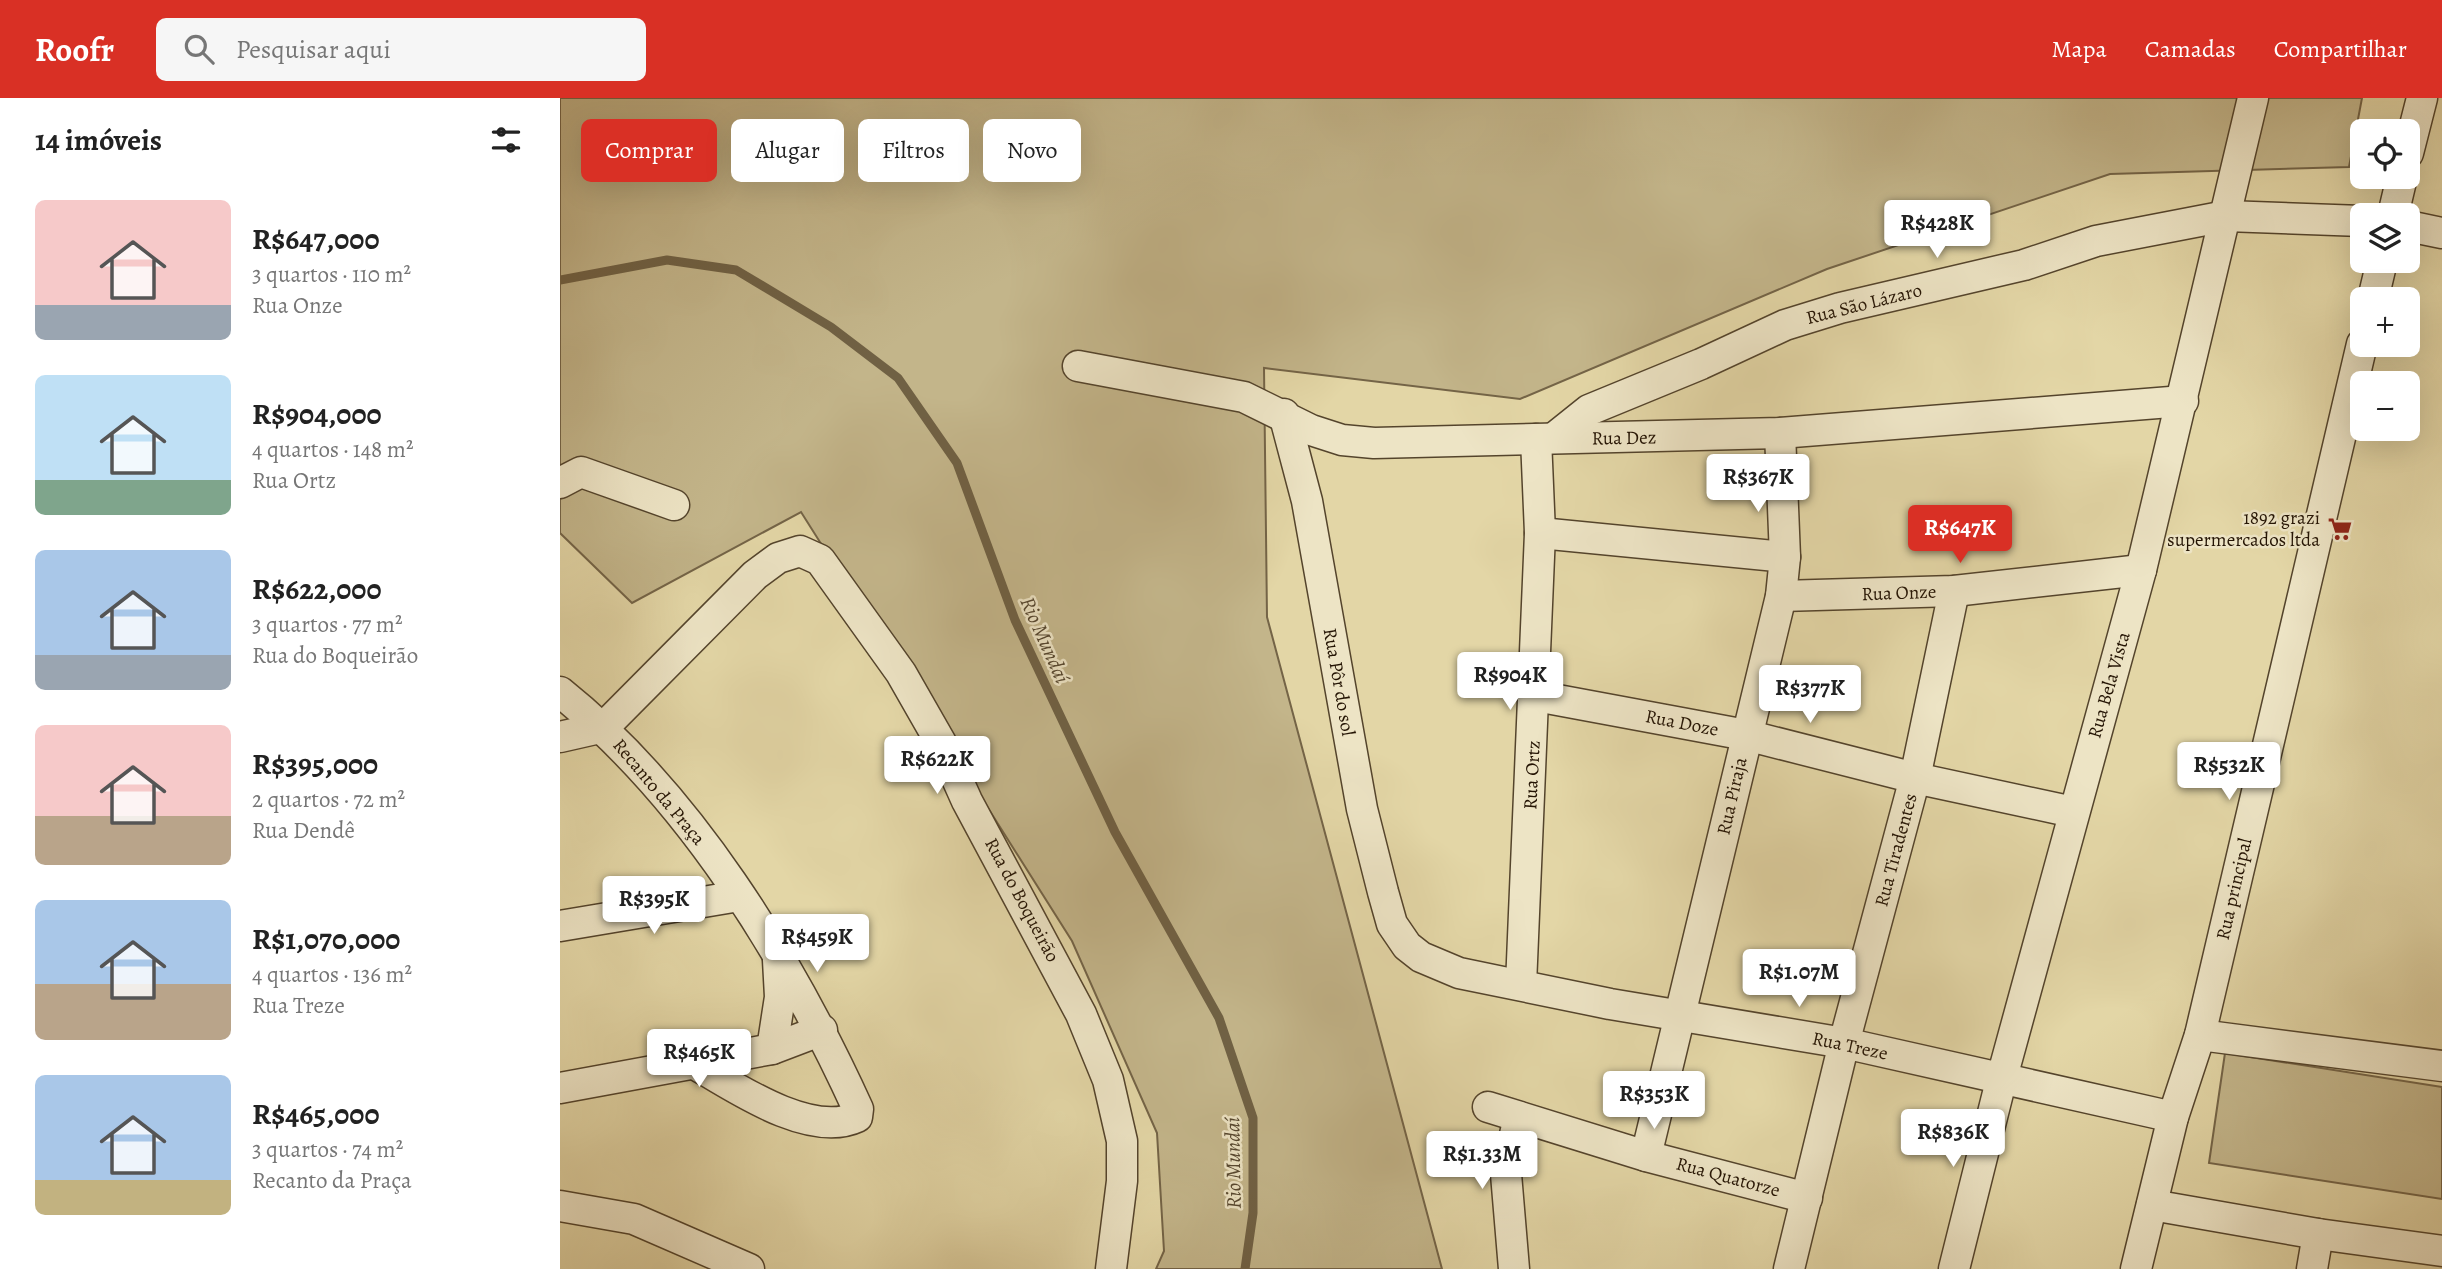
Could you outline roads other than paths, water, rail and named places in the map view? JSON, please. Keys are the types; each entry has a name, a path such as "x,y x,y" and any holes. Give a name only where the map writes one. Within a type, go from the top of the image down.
{"street":[{"name":"Rua Bela Vista","path":"1954,1269 2001,1081 2141,570 2253,98"},
{"path":"2416,119 2421,98"},
{"name":"Rua São Lázaro","path":"1545,438 1589,410 1701,364 1785,325 1840,307 2024,265 2096,241 2226,216 2350,221"},
{"path":"2420,228 2442,233"},
{"name":"Rua principal","path":"2136,1269 2173,1117 2200,1035 2359,357"},
{"name":"Rua Dez","path":"1077,366 1244,397 1284,414 1311,430 1353,441 1780,433 2182,401"},
{"name":"Rua Pôr do sol","path":"1284,414 1307,501 1362,809 1392,924 1407,946"},
{"name":"Rua Piraja","path":"1646,1156 1683,1014 1746,735 1781,596 1786,556 1780,433"},
{"name":"Rua Ortz","path":"1521,985 1536,696 1545,438"},
{"path":"560,483 581,472 674,505"},
{"path":"1540,533 1786,556"},
{"name":"Rua do Boqueirão","path":"604,727 755,575 778,558 800,551 820,560 901,673 1082,1014 1108,1080 1122,1141 1122,1181 1111,1269"},
{"name":"Rua Onze","path":"1781,596 1954,591 2141,570"},
{"name":"Rua Tiradentes","path":"1790,1269 1844,1043 1915,778 1954,591"},
{"name":"Recanto da Praça","path":"560,692 604,727 671,800 739,896 822,1030 858,1109 856,1117 842,1123 768,1107 695,1063"},
{"name":"Rua Doze","path":"1536,696 1746,735 1915,778 2073,812"},
{"path":"560,737 604,727"},
{"path":"560,926 739,896"},
{"name":"Rua Treze","path":"1407,946 1430,964 1444,968 1610,1004 1683,1014 1844,1043 2001,1081 2173,1117"},
{"path":"772,1049 780,997 778,960"},
{"path":"560,1088 772,1049 822,1030"},
{"path":"2200,1035 2442,1066"},
{"name":"Rua Quatorze","path":"1488,1107 1646,1156 1807,1198"},
{"path":"1514,1269 1506,1174 1519,1117"},
{"path":"2152,1205 2318,1234 2442,1251"},
{"path":"560,1206 634,1219 749,1269"},
{"path":"2312,1269 2318,1234"}],"waterway":[{"name":"Rio Mundaí","path":"560,280 667,260 736,270 831,327 898,378 957,463 1015,620 1115,832 1219,1018 1253,1118 1253,1213 1245,1269"}],"place":[{"name":"1892 grazi supermercados ltda","path":"2340,529"}]}
